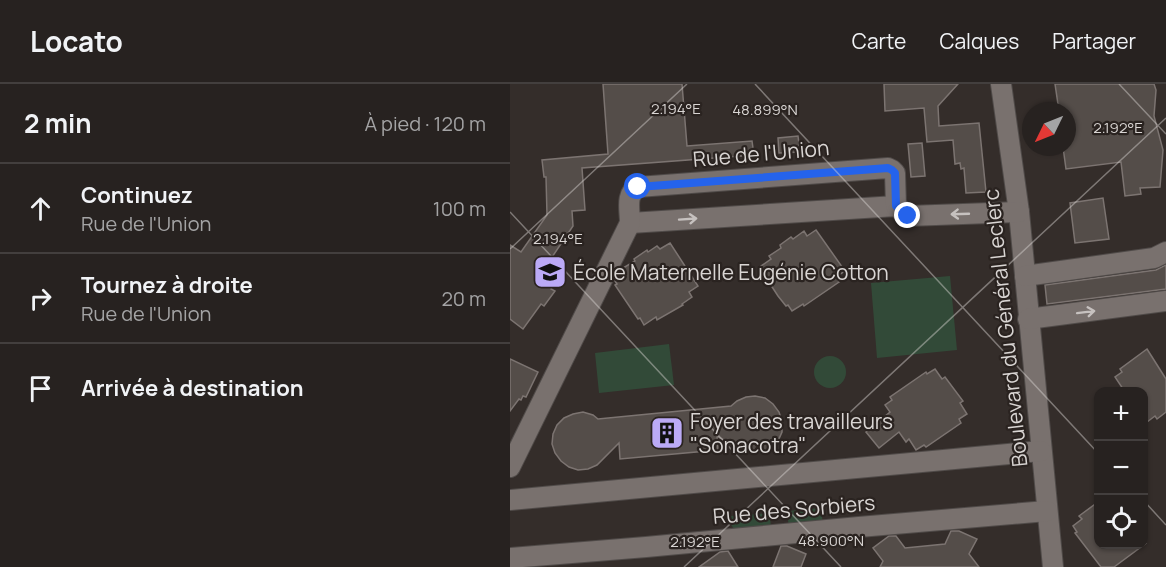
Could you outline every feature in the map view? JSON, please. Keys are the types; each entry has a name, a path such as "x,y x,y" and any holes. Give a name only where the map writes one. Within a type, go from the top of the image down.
{"street":[{"name":"Boulevard du Général Leclerc","path":"1001,84 1019,212 1053,567"},
{"name":"Rue de l'Union","path":"510,467 630,223 629,196 632,190 638,187 888,168 895,173 896,206"},
{"path":"630,223 896,206 908,216 1019,212"},
{"path":"1025,276 1154,258 1166,252"},
{"path":"1028,319 1166,301"},
{"name":"Rue des Sorbiers","path":"510,500 1041,451"},
{"name":"Rue des Sorbiers","path":"510,558 1047,511"}],"green space":[{"path":"950,276 957,350 877,358 871,283"},
{"path":"669,344 674,385 599,393 595,353"},
{"path":"830,356 842,360 846,372 842,384 830,388 818,384 814,372 818,360"},
{"path":"821,508 823,525 789,529 787,511"},
{"path":"770,513 771,531 737,534 730,523 730,516"}],"building":[{"path":"603,84 682,84 687,146 752,141 754,155 582,168 585,210 572,211 573,226 544,269 558,278 551,289 555,291 544,306 541,304 523,329 510,319 510,245 521,252 547,215 546,177 544,177 542,160 608,154"},
{"path":"884,84 958,84 938,106 939,126 979,123 986,192 966,193 964,168 961,169 960,163 955,164 953,140 927,142 924,108 885,111"},
{"path":"1055,84 1154,84 1156,90 1154,116 1163,150 1160,187 1140,188 1141,194 1125,196 1121,162 1066,169 1064,156 1076,156 1076,102 1058,102"},
{"path":"798,136 800,152 779,153 778,138"},
{"path":"922,143 925,176 911,177 908,144"},
{"path":"1103,198 1109,239 1075,243 1070,203"},
{"path":"816,230 845,271 836,277 839,282 804,306 803,304 792,311 778,296 761,266 771,259 769,256 791,237 793,239 804,231 807,236"},
{"path":"670,243 698,286 689,292 692,297 683,305 644,325 615,285 617,284 615,281 617,276 625,271 623,268 647,250 648,252 657,246 660,249"},
{"path":"1166,265 1166,289 1047,304 1045,285 1156,270"},
{"path":"1147,349 1166,379 1166,412 1157,419 1155,416 1148,421 1148,387 1122,387 1115,377 1122,372 1120,369"},
{"path":"510,359 538,372 526,397 519,399 510,411"},
{"path":"935,369 942,379 945,377 963,401 960,403 967,414 959,419 961,423 926,447 924,445 916,450 909,439 906,442 899,432 879,448 866,432 890,412 885,405 892,400 890,397 926,372 927,374"},
{"path":"746,397 765,398 773,404 782,421 782,432 778,441 771,448 762,452 742,451 717,436 718,450 620,459 619,443 597,465 578,470 561,461 552,444 557,425 564,418 573,414 583,412 598,419 731,406"},
{"path":"1094,505 1094,549 1138,549 1114,567 1101,567 1075,533 1077,532 1073,526 1082,519 1079,516"},
{"path":"951,531 959,531 977,539 969,554 979,567 880,567 883,561 873,548 889,536 896,536 905,548 945,544"},
{"path":"781,546 787,546 806,554 801,567 773,567"},
{"path":"728,551 738,567 699,567 720,552"}],"place":[{"name":"École Maternelle Eugénie Cotton","path":"550,272"},
{"name":"Foyer des travailleurs \"Sonacotra\"","path":"667,433"}],"route":[{"path":"638,187 888,168 895,173 896,206 908,216"}]}
